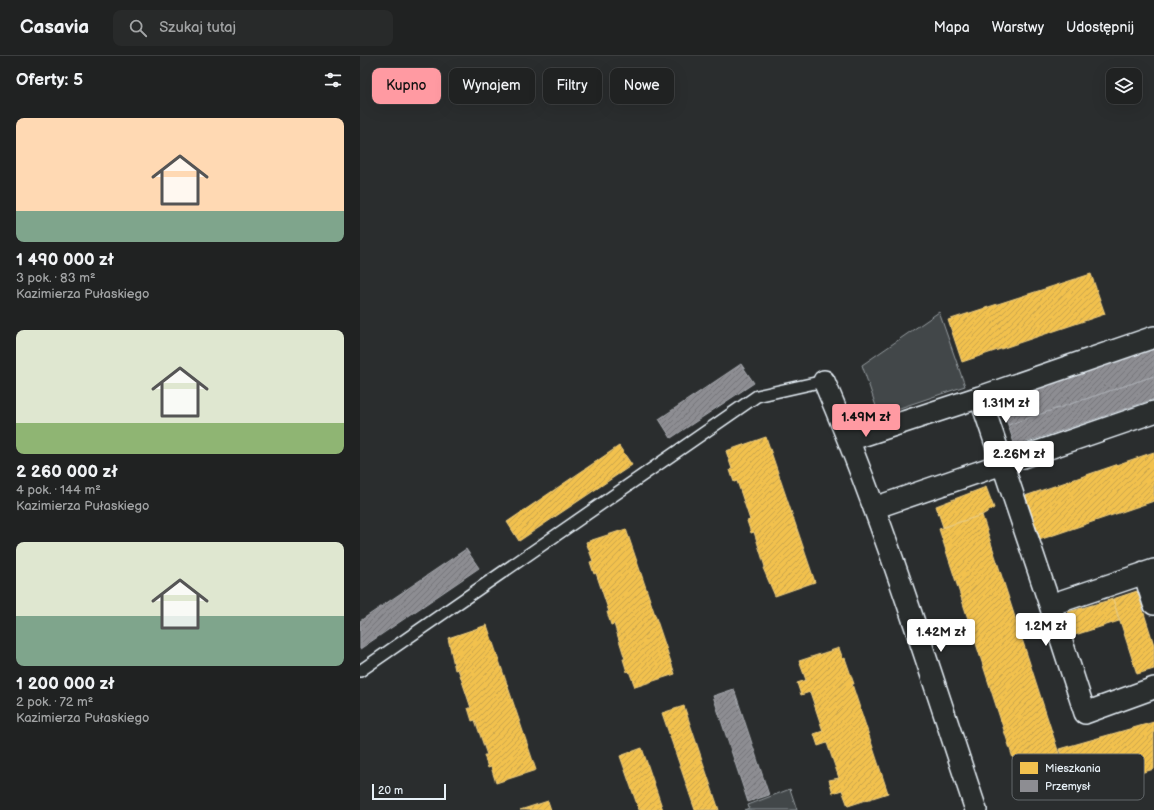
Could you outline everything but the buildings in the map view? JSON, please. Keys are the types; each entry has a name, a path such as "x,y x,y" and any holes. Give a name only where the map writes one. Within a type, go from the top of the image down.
{"street":[{"path":"849,440 1154,337"},
{"path":"824,381 849,440 874,508 976,810"},
{"path":"980,397 1085,713 1154,688"},
{"path":"874,508 1154,412"},
{"path":"1050,605 1149,571 1154,604"}],"lane":[{"path":"360,671 757,396 824,381"}],"shaded area":[{"path":"939,312 965,386 879,415 862,365"},
{"path":"790,789 797,810 744,810 749,808 748,805"}]}
